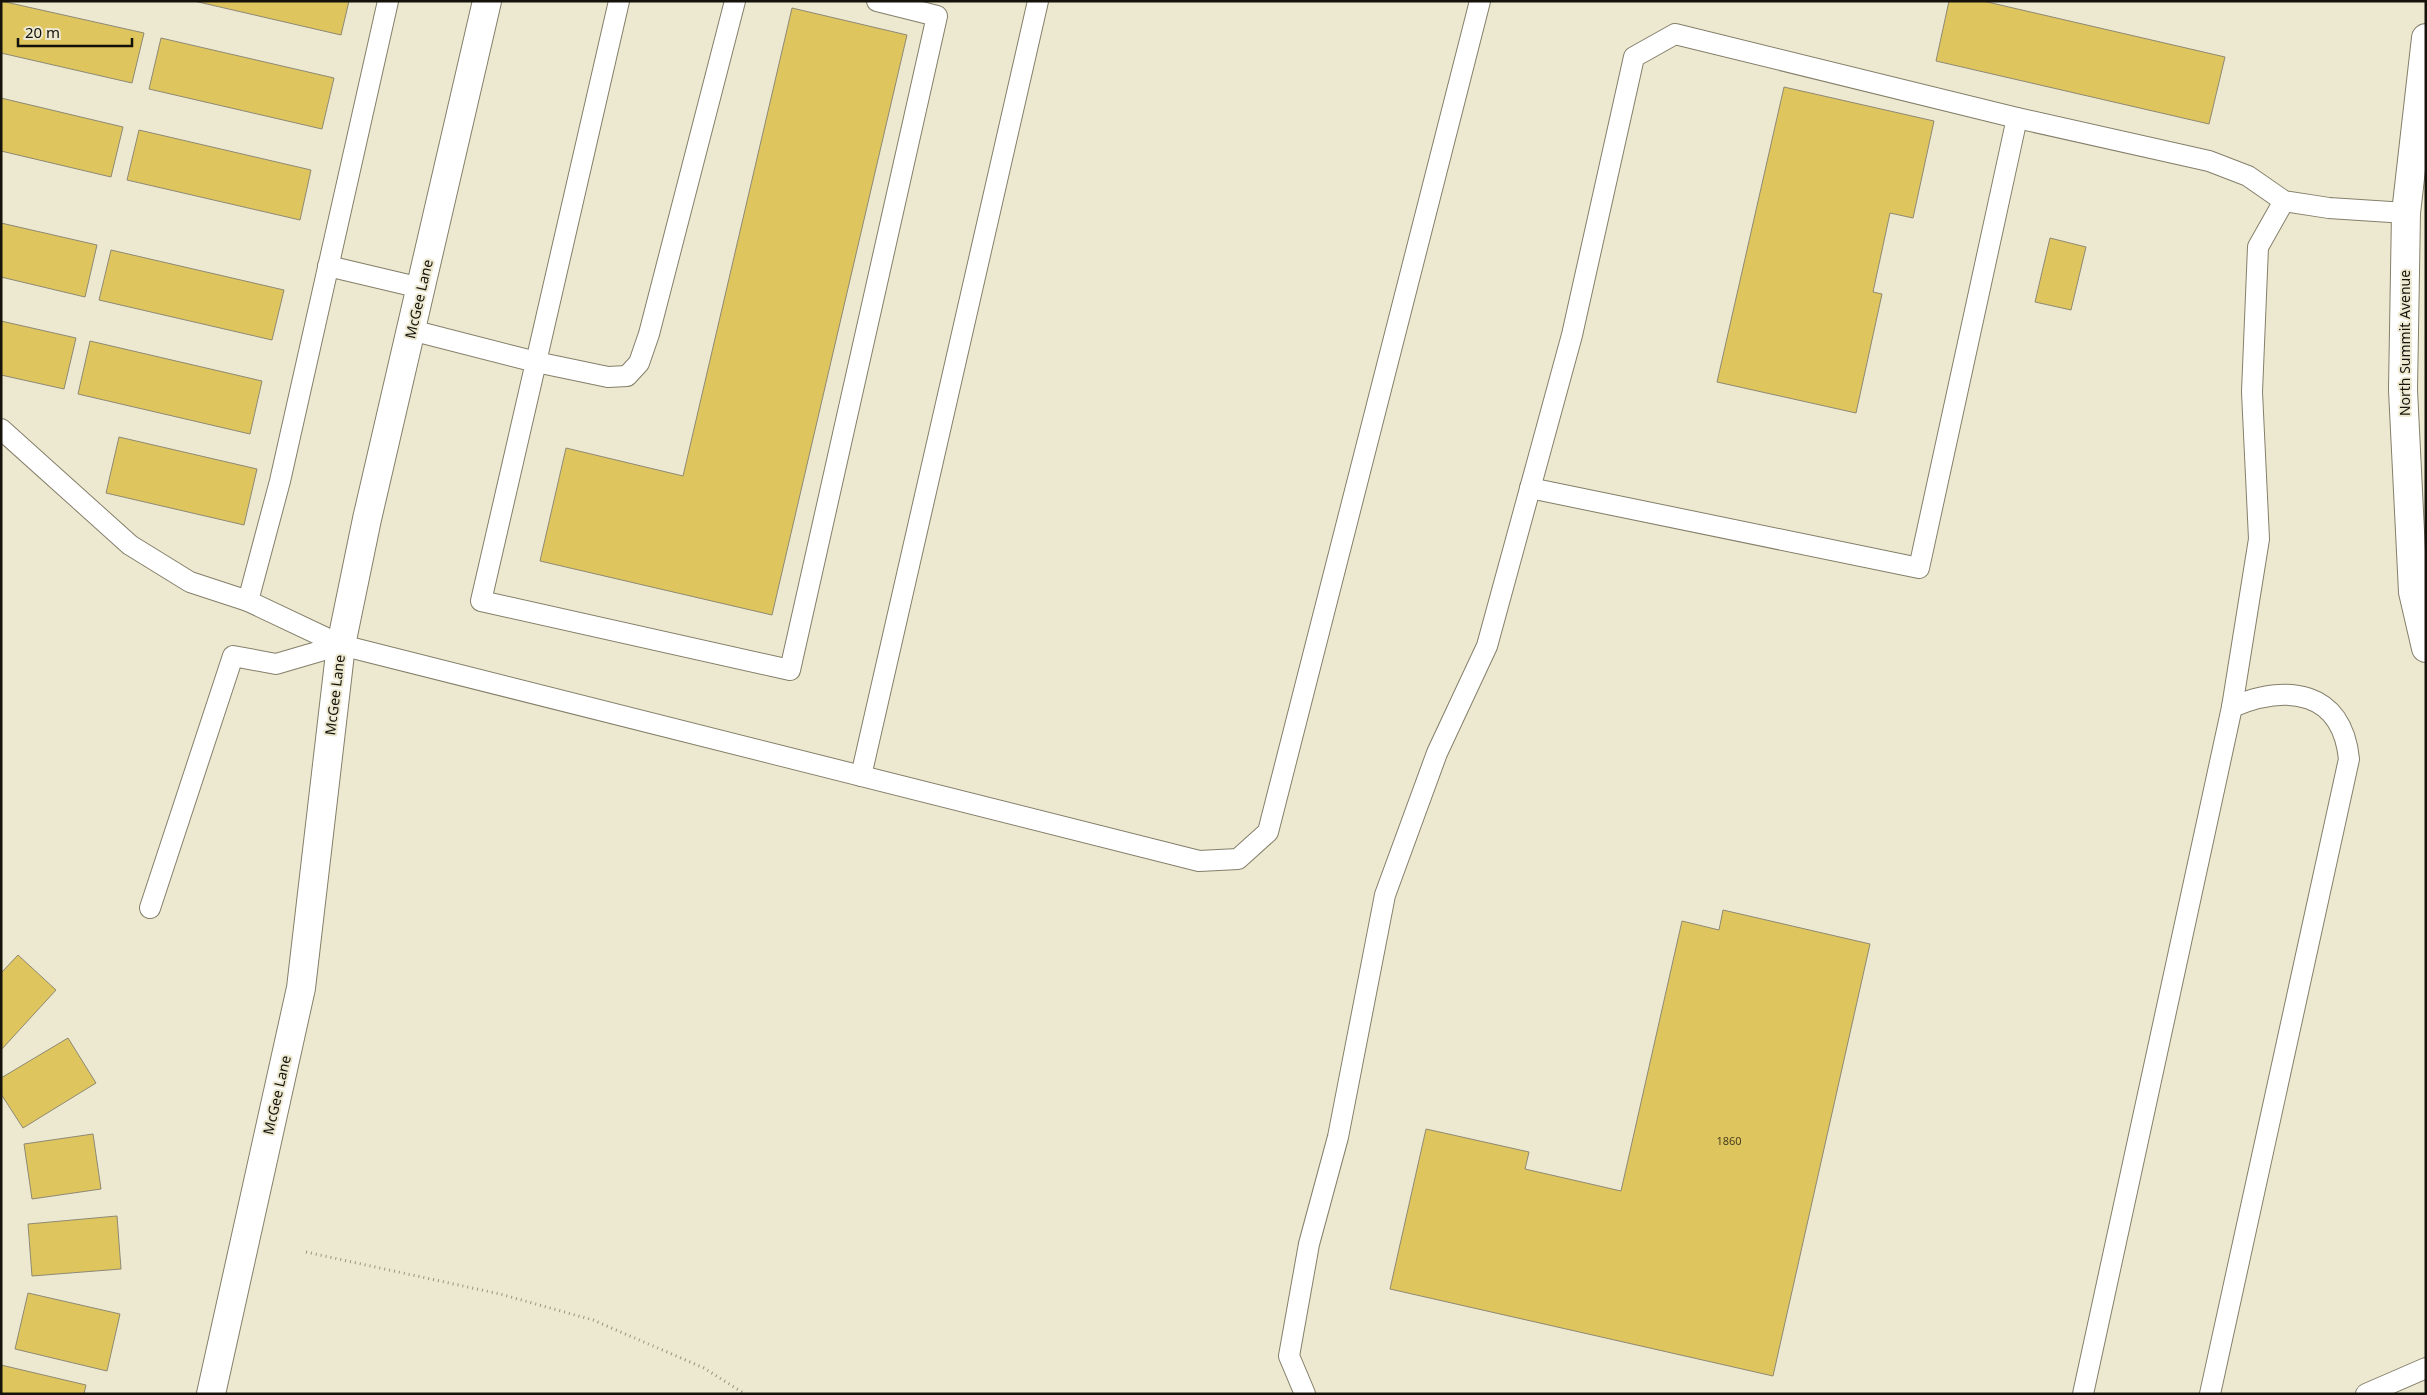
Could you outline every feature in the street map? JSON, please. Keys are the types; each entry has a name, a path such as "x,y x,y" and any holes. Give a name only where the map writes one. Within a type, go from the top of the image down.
{"street":[{"name":"McGee Lane","path":"211,1394 301,988 341,645 411,330 488,1"},
{"name":"North Summit Avenue","path":"2426,38 2403,390 2413,592 2426,648"}],"lane":[{"path":"248,601 280,481 388,1"},
{"path":"619,1 481,601 790,670 938,16 877,1"},
{"path":"411,330 536,362 608,377 627,376 638,363 649,334 735,1"},
{"path":"861,776 1038,1"},
{"path":"1,429 130,545 190,582 248,601 341,645 1199,861 1238,859 1268,832 1480,1"},
{"path":"1305,1394 1289,1356 1309,1244 1338,1137 1385,895 1437,753 1487,646 1572,336 1634,57 1675,34 2017,118 2209,161 2248,176 2284,201 2329,208 2416,213"},
{"path":"1530,488 1919,568 2017,118"},
{"path":"2083,1394 2232,707 2259,539 2252,392 2258,248 2284,201"},
{"path":"328,266 421,288"},
{"path":"150,908 233,656 276,664 341,645"},
{"path":"2210,1394 2349,759 2347,739 2338,720 2326,707 2309,698 2264,696 2232,707"},
{"path":"2366,1394 2426,1368"}],"path":[{"path":"306,1252 500,1294 593,1320 704,1368 746,1394"}],"building":[{"path":"1,1 144,33 132,83 1,53"},
{"path":"194,1 349,1 341,35"},
{"path":"1949,1 1983,1 2225,57 2209,124 1936,61"},
{"path":"792,8 907,35 772,615 540,561 566,448 683,476"},
{"path":"161,38 334,78 322,129 149,89"},
{"path":"1784,87 1934,121 1913,218 1890,213 1873,292 1882,294 1856,413 1717,382"},
{"path":"1,98 123,127 111,177 1,151"},
{"path":"139,130 311,170 300,220 127,180"},
{"path":"1,223 97,245 85,297 1,277"},
{"path":"2050,238 2086,247 2071,310 2035,302"},
{"path":"111,250 284,290 272,340 99,300"},
{"path":"1,321 76,338 64,389 1,375"},
{"path":"90,341 262,381 250,434 78,394"},
{"path":"119,437 257,469 244,525 106,493"},
{"path":"1723,910 1870,944 1773,1376 1390,1289 1426,1129 1529,1152 1525,1169 1621,1191 1682,921 1719,930"},
{"path":"18,955 56,990 1,1050 1,973"},
{"path":"68,1038 96,1083 23,1128 1,1094 1,1078"},
{"path":"93,1134 101,1189 32,1199 24,1144"},
{"path":"117,1216 121,1269 32,1276 28,1224"},
{"path":"28,1293 120,1314 107,1371 15,1349"},
{"path":"1,1365 86,1385 84,1394 1,1394"}]}
